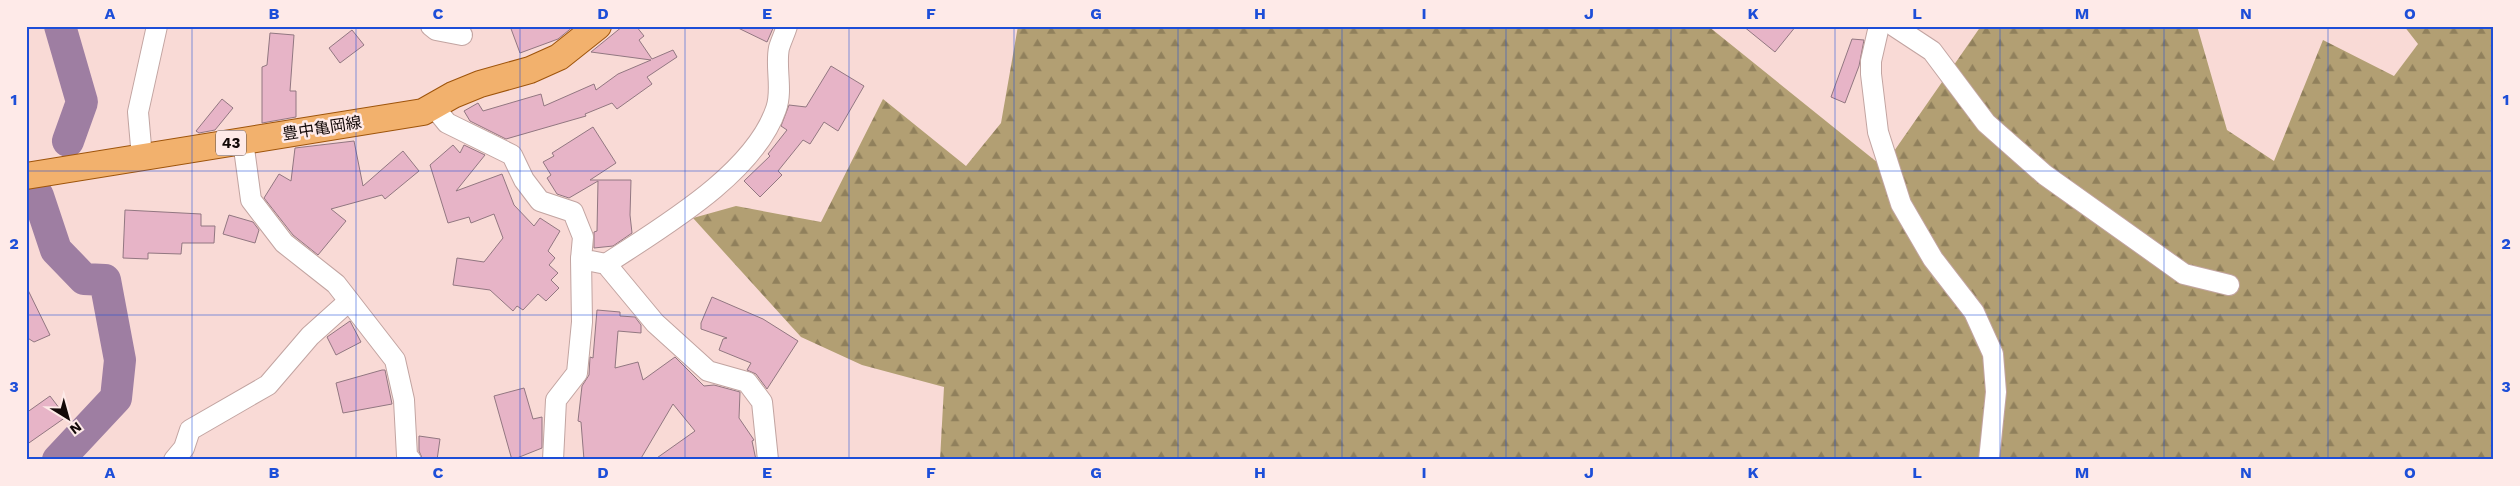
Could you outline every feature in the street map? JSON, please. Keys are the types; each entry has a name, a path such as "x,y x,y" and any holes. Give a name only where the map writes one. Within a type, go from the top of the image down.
{"main road":[{"name":"豊中亀岡線","path":"26,176 423,112 453,95 480,84 530,70 558,57 598,26"}],"street":[{"path":"142,158 138,112 157,26"},
{"path":"431,26 436,30 462,35"},
{"path":"606,264 679,216 728,176 759,143 777,108 779,48 787,26"},
{"path":"1879,26 1871,61 1878,132 1901,204 1933,259 1974,312 1993,354 1996,392 1989,460"},
{"path":"1894,26 1932,51 1986,123 2044,175 2184,274 2230,285"},
{"path":"434,107 447,123 512,155 524,180 540,201 573,212 582,237 582,322 577,373 556,400 549,457"},
{"path":"243,141 251,200 284,243 336,284 395,360 404,400 407,456 411,460"},
{"path":"581,259 606,264 655,323 708,371 747,382 762,402 768,460"},
{"path":"174,460 184,448 190,430 268,385 310,336 349,301"}],"green space":[{"path":"1018,26 1708,26 1883,167 1981,26 2197,26 2227,130 2274,161 2323,40 2394,76 2418,44 2404,26 2494,26 2494,460 940,460 944,387 862,365 801,337 693,218 736,206 821,222 883,99 966,166 1001,123"}],"building":[{"path":"510,26 574,26 558,39 520,53"},
{"path":"623,26 636,26 644,36 639,40 652,59 673,50 677,57 647,77 652,84 617,109 612,103 585,114 586,116 506,139 470,121 464,111 478,103 483,111 541,94 544,106 594,84 596,90 618,74 651,60 591,52"},
{"path":"734,26 774,26 767,42"},
{"path":"1743,26 1796,26 1775,52"},
{"path":"352,30 364,45 340,63 329,48"},
{"path":"270,33 294,35 290,91 296,91 296,117 262,123 262,67 267,65"},
{"path":"1852,39 1864,40 1859,66 1845,103 1831,97"},
{"path":"831,66 864,86 838,131 824,122 810,144 803,140 778,171 782,175 760,197 744,181 770,156 768,154 787,130 781,126 789,105 806,107"},
{"path":"222,99 233,108 215,130 199,133 196,131"},
{"path":"593,127 616,163 590,180 631,180 630,215 632,233 613,246 594,248 594,232 597,231 598,181 569,198 557,194 547,178 551,175 543,162 554,156 552,153"},
{"path":"354,141 363,186 403,151 419,171 385,199 382,195 331,209 346,221 318,255 293,235 264,198 279,174 291,181 295,148"},
{"path":"453,145 460,153 464,145 485,155 456,191 502,174 514,205 534,226 540,218 560,231 548,251 555,258 549,265 558,273 551,280 559,288 546,301 538,294 523,310 517,306 513,311 490,290 453,285 457,258 484,262 503,238 494,214 471,223 469,217 448,223 430,165"},
{"path":"125,210 201,214 201,226 215,226 214,243 182,243 181,254 148,253 148,259 123,258"},
{"path":"229,215 253,222 259,230 255,243 223,234"},
{"path":"26,286 50,335 34,342 26,337"},
{"path":"712,297 763,319 798,341 767,389 756,374 747,370 751,363 719,350 723,339 727,338 701,329 701,323"},
{"path":"597,310 620,312 620,316 635,317 641,325 641,333 618,331 615,368 638,362 643,380 675,357 704,386 714,385 740,392 739,418 754,440 752,441 756,460 654,460 695,431 673,404 640,460 584,460 581,422 578,421 582,386 589,375 590,357 593,358"},
{"path":"350,321 361,342 336,355 327,337"},
{"path":"385,370 392,404 343,413 336,383"},
{"path":"524,388 533,419 542,417 542,448 512,460 494,396"},
{"path":"50,396 66,417 26,445 26,413"},
{"path":"419,436 440,439 437,460 423,460 419,451"}],"waterway":[{"path":"60,26 82,102 68,141"},
{"path":"38,196 56,250 84,279 105,280 120,360 116,398 58,460"}]}
